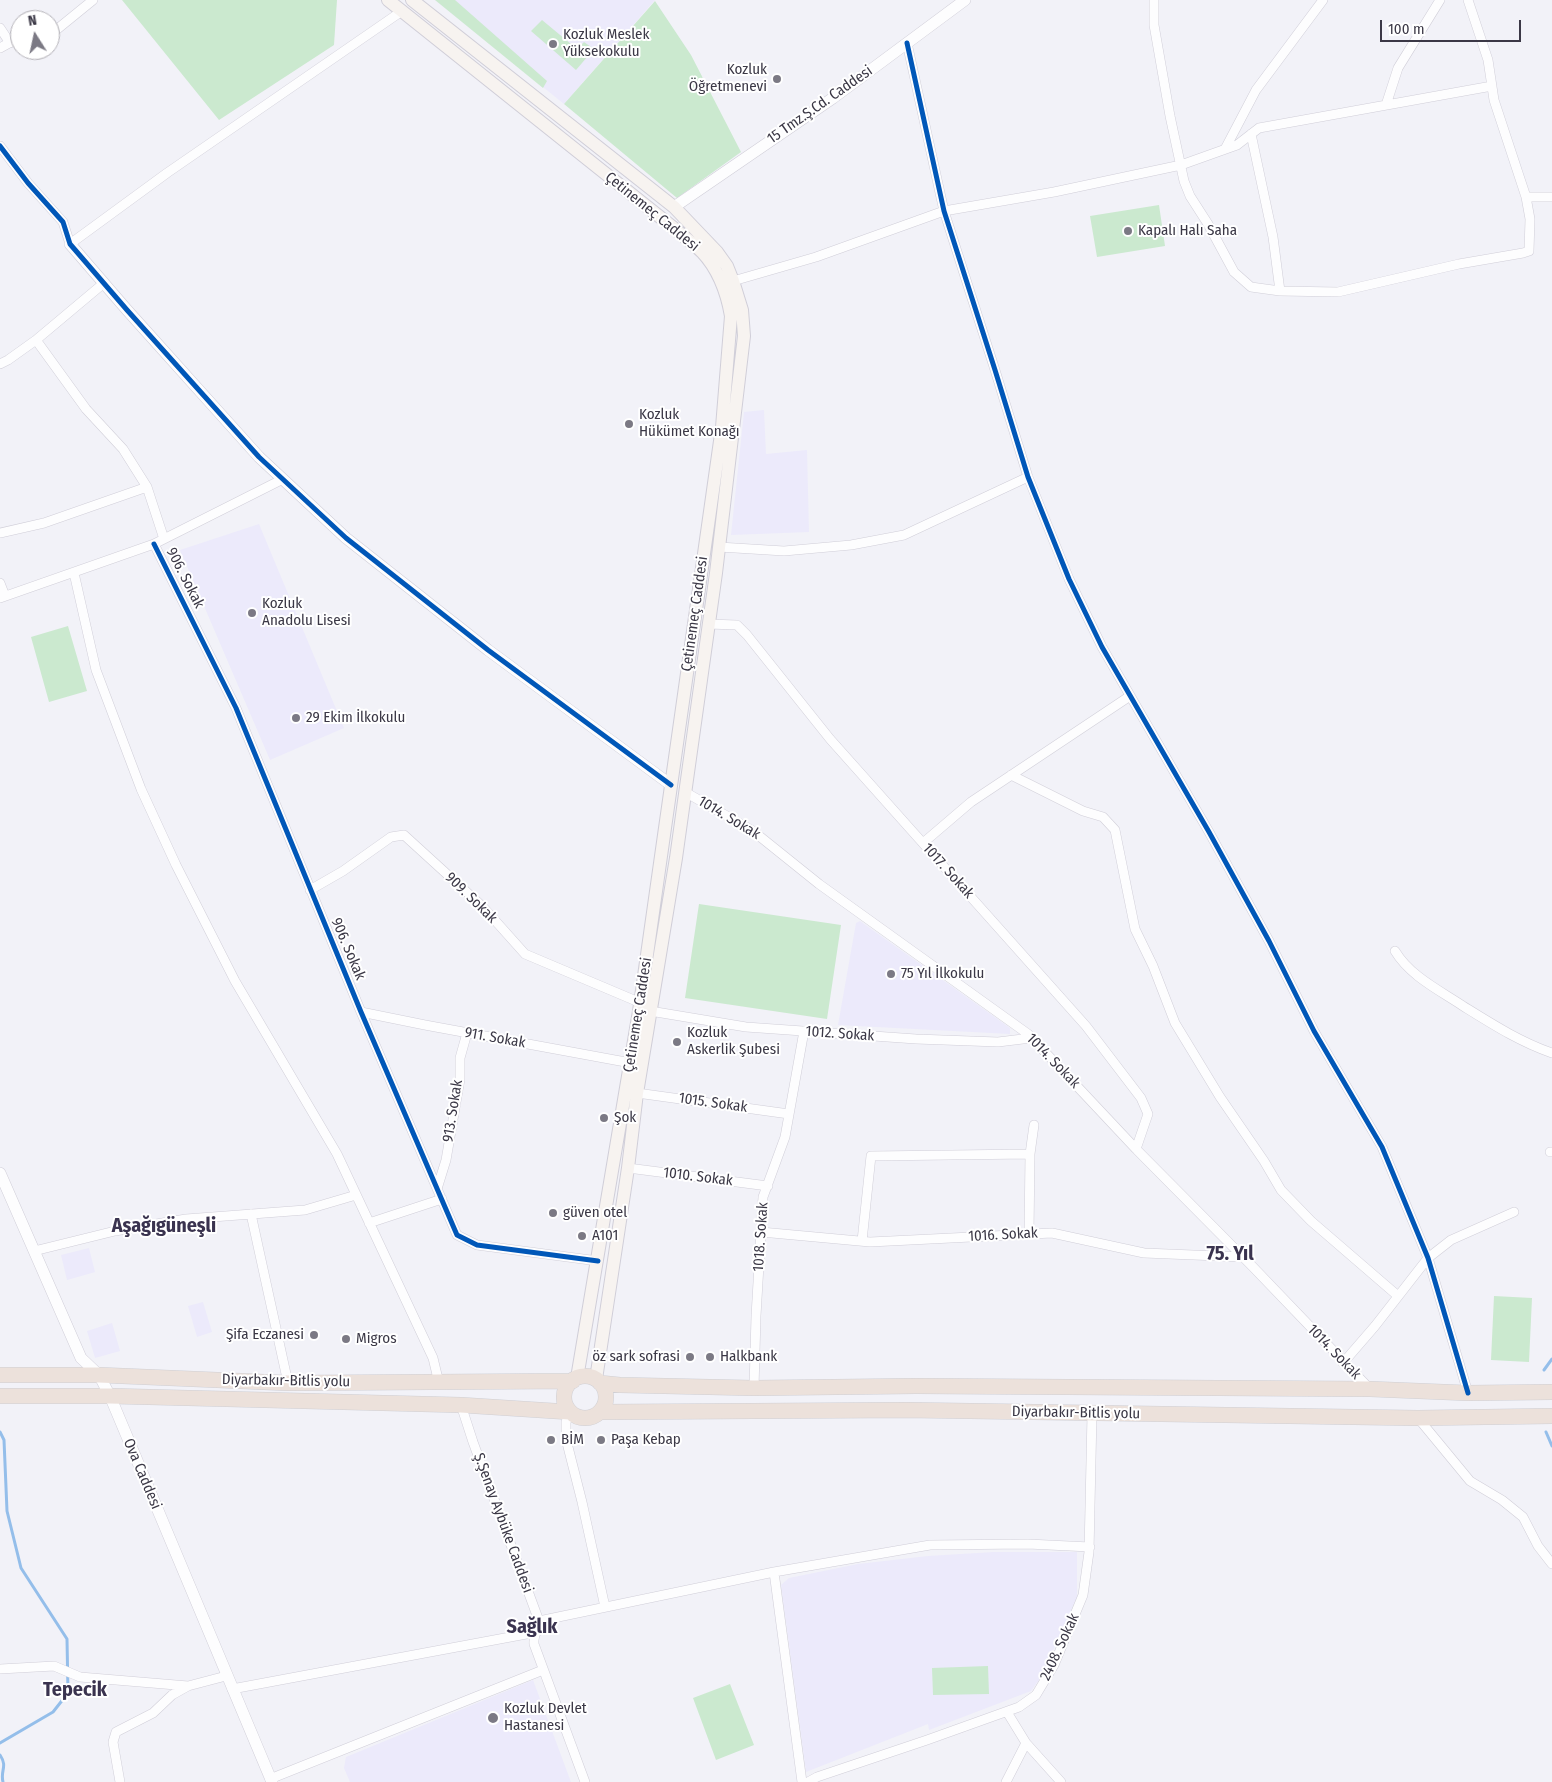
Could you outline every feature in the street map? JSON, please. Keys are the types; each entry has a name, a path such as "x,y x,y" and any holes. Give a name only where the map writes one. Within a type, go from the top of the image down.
{"highway":[{"name":"Diyarbakır-Bitlis yolu","path":"0,1375 99,1375 288,1383 439,1383 575,1379"},
{"path":"587,1376 598,1381 606,1393 606,1400 600,1412 594,1416 580,1418 570,1412 565,1403 564,1396 566,1390 575,1379 587,1376"},
{"name":"Diyarbakır-Bitlis yolu","path":"598,1381 620,1385 754,1388 926,1386 1370,1389 1468,1393 1552,1392"},
{"name":"Diyarbakır-Bitlis yolu","path":"0,1396 110,1396 461,1405 570,1412"},
{"name":"Diyarbakır-Bitlis yolu","path":"600,1412 887,1410 1418,1418 1552,1416"}],"main road":[{"name":"Çetinemeç Caddesi","path":"388,0 702,252 712,265 728,299 731,316 722,427 671,785 628,1168 598,1381"},
{"name":"Çetinemeç Caddesi","path":"412,0 674,207 717,252 727,266 742,310 744,336 719,547 676,858 645,1007 631,1063 598,1261 575,1379"}],"street":[{"path":"60,26 93,0"},
{"name":"15 Tmz.Ş.Cd. Caddesi","path":"674,207 833,98 965,0"},
{"path":"1154,0 1154,25 1184,181 1190,196 1208,224 1234,272 1251,287 1280,291 1338,292 1459,264 1523,254 1529,251 1530,219 1526,197 1494,100 1488,60 1468,0"},
{"path":"1225,149 1256,90 1323,0"},
{"path":"1386,105 1398,68 1440,0"},
{"path":"70,244 167,173 402,11"},
{"path":"0,28 10,43 0,48"},
{"path":"907,43 944,211 1028,477 1069,579 1102,647 1209,832 1269,941 1314,1031 1382,1147 1428,1258 1468,1393"},
{"path":"733,281 816,257 944,211 1054,192 1181,165 1237,145 1259,128 1492,86"},
{"path":"1251,134 1273,237 1280,291"},
{"path":"0,146 28,183 63,222 70,244 259,457 346,538 488,650 671,785"},
{"path":"1526,197 1552,197"},
{"path":"0,364 36,340 104,283"},
{"path":"36,340 86,410 123,449 147,487 164,539"},
{"path":"719,547 784,551 851,546 904,535 1028,477"},
{"path":"0,583 3,597 154,544 283,479"},
{"path":"0,533 44,523 147,487"},
{"name":"906. Sokak","path":"154,544 236,708 360,1012 457,1236 477,1245 598,1261"},
{"path":"74,573 96,670 145,798 176,865 235,981 337,1154 433,1358 439,1383"},
{"name":"1017. Sokak","path":"708,624 737,625 747,635 830,739 1086,1026 1141,1098 1148,1114 1136,1149"},
{"path":"923,843 971,802 1130,696"},
{"path":"1011,775 1083,810 1103,817 1115,830 1135,929 1153,966 1175,1023 1220,1097 1264,1161 1280,1190 1311,1221 1398,1296"},
{"name":"1014. Sokak","path":"685,792 753,831 819,884 1031,1038 1136,1149 1243,1256 1370,1389"},
{"name":"909. Sokak","path":"310,890 343,871 391,837 404,835 483,907 525,954 645,1007"},
{"path":"1394,950 1422,980 1506,1032 1552,1053"},
{"name":"1012. Sokak","path":"645,1007 746,1027 988,1042 1031,1038"},
{"name":"911. Sokak","path":"360,1012 631,1063"},
{"name":"1018. Sokak","path":"754,1388 763,1197 785,1137 804,1031"},
{"name":"913. Sokak","path":"437,1189 446,1160 460,1079 460,1058 467,1033"},
{"name":"1015. Sokak","path":"637,1092 789,1114"},
{"path":"1029,1234 1030,1154 1034,1125"},
{"path":"862,1241 871,1156 1030,1154"},
{"name":"1010. Sokak","path":"628,1168 768,1186"},
{"name":"Ova Caddesi","path":"0,1173 80,1358 99,1375 110,1396 271,1781"},
{"path":"34,1251 115,1232 186,1219 305,1210 356,1196"},
{"path":"369,1222 442,1199"},
{"path":"1343,1362 1428,1258 1451,1240 1514,1212"},
{"path":"251,1214 288,1383"},
{"name":"1016. Sokak","path":"761,1232 862,1241 1052,1233 1144,1253 1243,1256"},
{"name":"Ş.Şenay Aybüke Caddesi","path":"461,1405 539,1620 534,1644 585,1782"},
{"path":"570,1412 566,1422 566,1439 605,1607"},
{"name":"2408. Sokak","path":"808,1782 816,1777 1007,1712 1036,1696 1054,1665 1083,1595 1090,1547 1092,1414"},
{"path":"1418,1418 1470,1481 1502,1500 1523,1517 1538,1546 1552,1564"},
{"path":"539,1620 774,1572 930,1545 1028,1544 1090,1547"},
{"path":"774,1572 802,1782"},
{"path":"232,1689 537,1632"},
{"path":"0,1669 54,1666 80,1677 188,1686"},
{"path":"271,1781 543,1670"},
{"path":"120,1782 113,1742 116,1732 153,1713 172,1695 188,1686 226,1676"},
{"path":"1007,1712 1026,1742 1061,1782"},
{"path":"1006,1782 1026,1742"}],"shaded area":[{"name":"Kozluk Meslek Yüksekokulu","path":"435,0 655,0 564,104"},
{"path":"764,410 766,454 807,450 809,532 731,535 744,412"},
{"name":"Kozluk Anadolu Lisesi","path":"259,524 344,728 270,760 180,550"},
{"name":"75 Yıl İlkokulu","path":"860,921 1010,1028 1010,1034 838,1025 856,923"},
{"path":"89,1248 95,1272 67,1280 61,1255"},
{"path":"203,1302 212,1332 197,1337 188,1306"},
{"path":"112,1323 120,1351 95,1358 87,1331"},
{"path":"994,1552 1077,1552 1077,1597 1041,1677 1031,1691 929,1730 928,1724 806,1772 781,1585 789,1578 858,1564 928,1556"},
{"name":"Kozluk Devlet Hastanesi","path":"533,1680 571,1782 350,1782 344,1768 346,1757"}],"green space":[{"path":"122,0 337,0 334,45 219,120"},
{"path":"435,0 455,0 547,81 543,88"},
{"path":"655,1 691,55 741,152 677,198 564,104"},
{"path":"542,20 577,49 584,42 594,49 576,70 531,31"},
{"name":"Kapalı Halı Saha","path":"1159,205 1165,246 1097,257 1090,216"},
{"path":"68,626 87,691 49,702 31,637"},
{"path":"699,904 841,925 827,1019 685,998"},
{"path":"1494,1296 1532,1298 1529,1362 1491,1360"},
{"path":"988,1666 989,1694 933,1695 932,1668"},
{"path":"730,1684 754,1745 716,1760 693,1698"}],"waterway":[{"path":"1544,1370 1552,1359"},
{"path":"0,1432 4,1440 7,1511 21,1568 67,1639 68,1693 53,1712 0,1743"},
{"path":"1546,1432 1552,1446"},
{"path":"0,1755 4,1766 3,1782"}],"cycle path":[{"path":"907,43 944,211 1028,477 1069,579 1102,647 1209,832 1269,941 1314,1031 1382,1147 1428,1258 1468,1393"},
{"path":"0,146 28,183 63,222 70,244 259,457 346,538 488,650 671,785"},
{"path":"154,544 236,708 361,1012 457,1235 477,1245 598,1261"}],"place":[{"name":"Kozluk Meslek Yüksekokulu","path":"553,44"},
{"name":"Kozluk Öğretmenevi","path":"777,79"},
{"name":"Kapalı Halı Saha","path":"1128,231"},
{"name":"Kozluk Hükümet Konağı","path":"629,424"},
{"name":"Kozluk Anadolu Lisesi","path":"252,613"},
{"name":"29 Ekim İlkokulu","path":"296,718"},
{"name":"75 Yıl İlkokulu","path":"891,974"},
{"name":"Kozluk Askerlik Şubesi","path":"677,1042"},
{"name":"Şok","path":"604,1118"},
{"name":"güven otel","path":"553,1213"},
{"name":"A101","path":"582,1236"},
{"name":"Şifa Eczanesi","path":"314,1335"},
{"name":"Migros","path":"346,1339"},
{"name":"öz sark sofrasi","path":"690,1357"},
{"name":"Halkbank","path":"710,1357"},
{"name":"BİM","path":"551,1440"},
{"name":"Paşa Kebap","path":"601,1440"},
{"name":"Kozluk Devlet Hastanesi","path":"493,1718"}],"district":[{"name":"Aşağıgüneşli","path":"164,1226"},
{"name":"75. Yıl","path":"1230,1254"},
{"name":"Sağlık","path":"532,1627"},
{"name":"Tepecik","path":"75,1690"}]}
